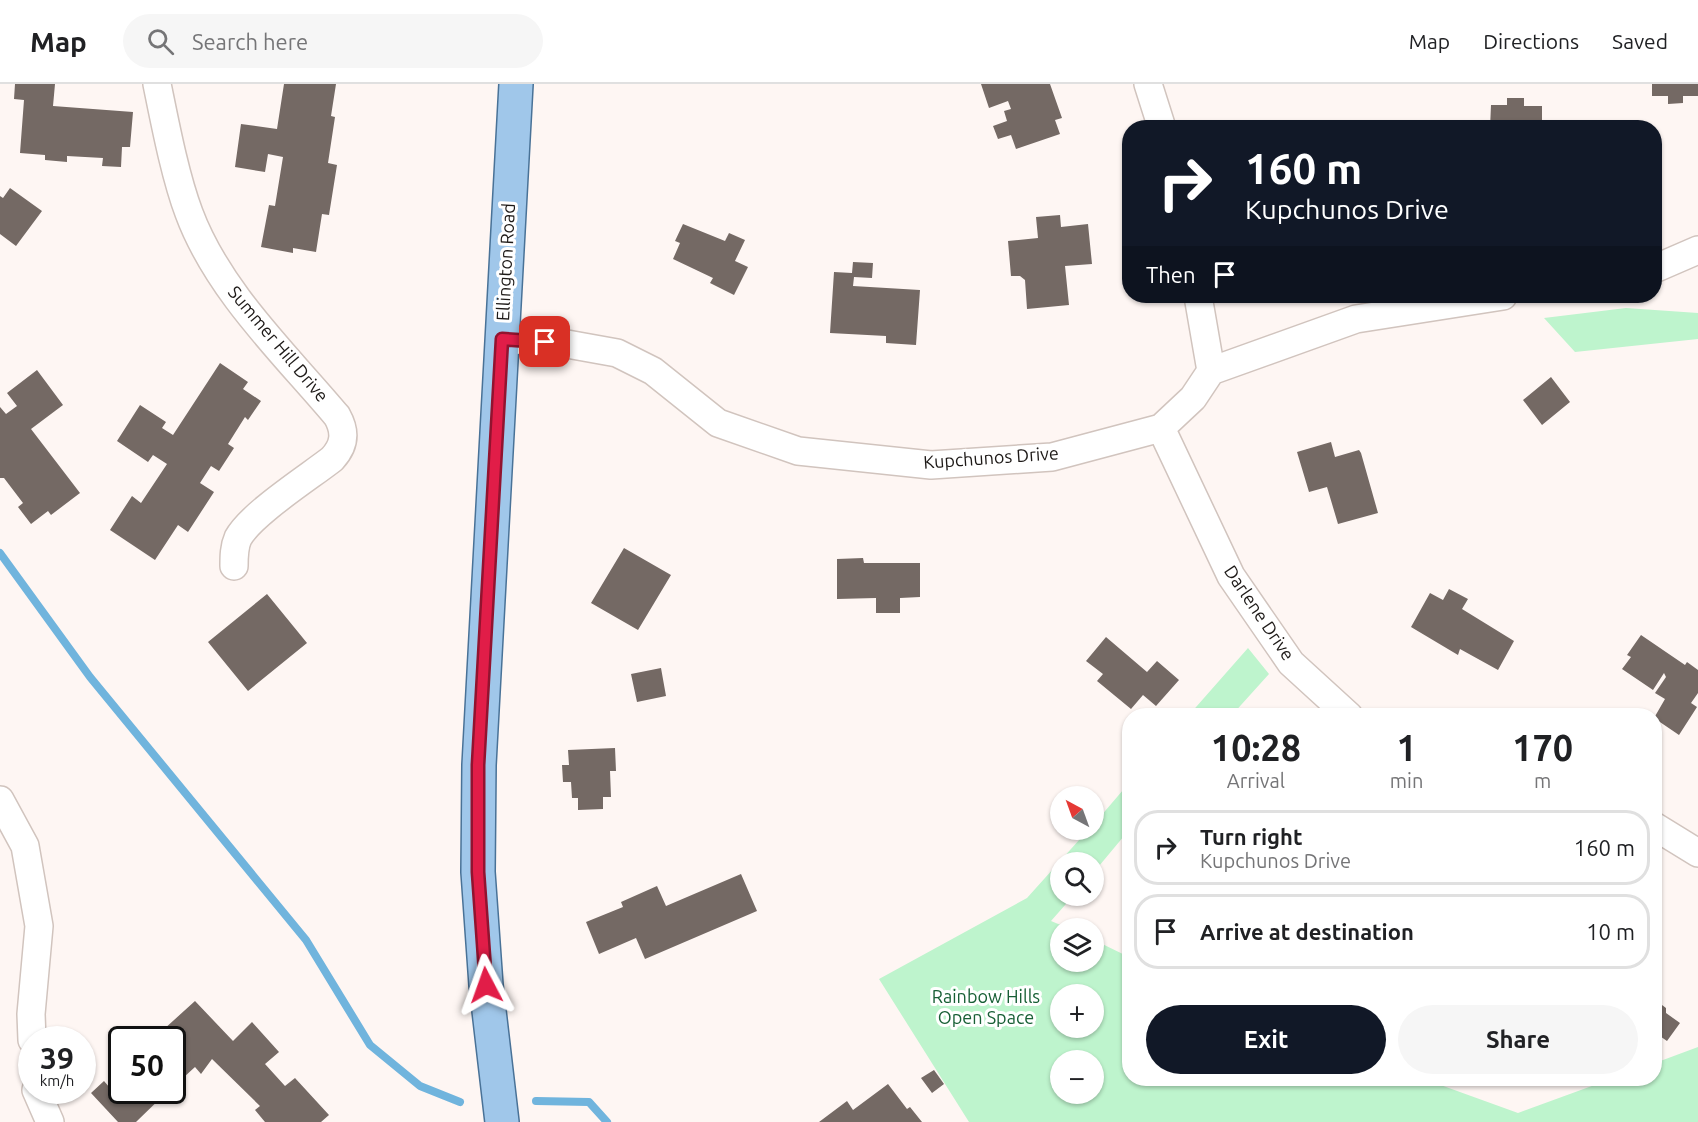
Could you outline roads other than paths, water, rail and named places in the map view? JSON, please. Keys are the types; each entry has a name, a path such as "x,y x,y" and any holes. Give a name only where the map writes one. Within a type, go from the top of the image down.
{"main road":[{"name":"Ellington Road","path":"502,1122 486,985 478,860 478,765 516,84"}],"street":[{"name":"Summer Hill Drive","path":"157,84 188,212 202,242 242,303 338,416 344,433 339,452 333,459 250,523 238,538 234,553 234,566"},
{"path":"1148,84 1159,120"},
{"path":"1662,266 1698,250"},
{"path":"1199,303 1211,371 1356,319 1458,303"},
{"name":"Kupchunos Drive","path":"502,339 567,344 617,354 653,371 718,423 798,451 931,465 1052,457 1161,428 1193,398 1211,371"},
{"name":"Darlene Drive","path":"1161,428 1231,576 1291,663 1340,708"},
{"path":"0,800 24,846 39,926 31,1026"},
{"path":"1662,831 1698,853"},
{"path":"42,1104 50,1122"}],"waterway":[{"path":"0,553 90,677 306,940 370,1045 420,1086 460,1102"},
{"path":"536,1101 589,1102 607,1122"}],"park label":[{"name":"Rainbow Hills Open Space","path":"986,1007"}]}
